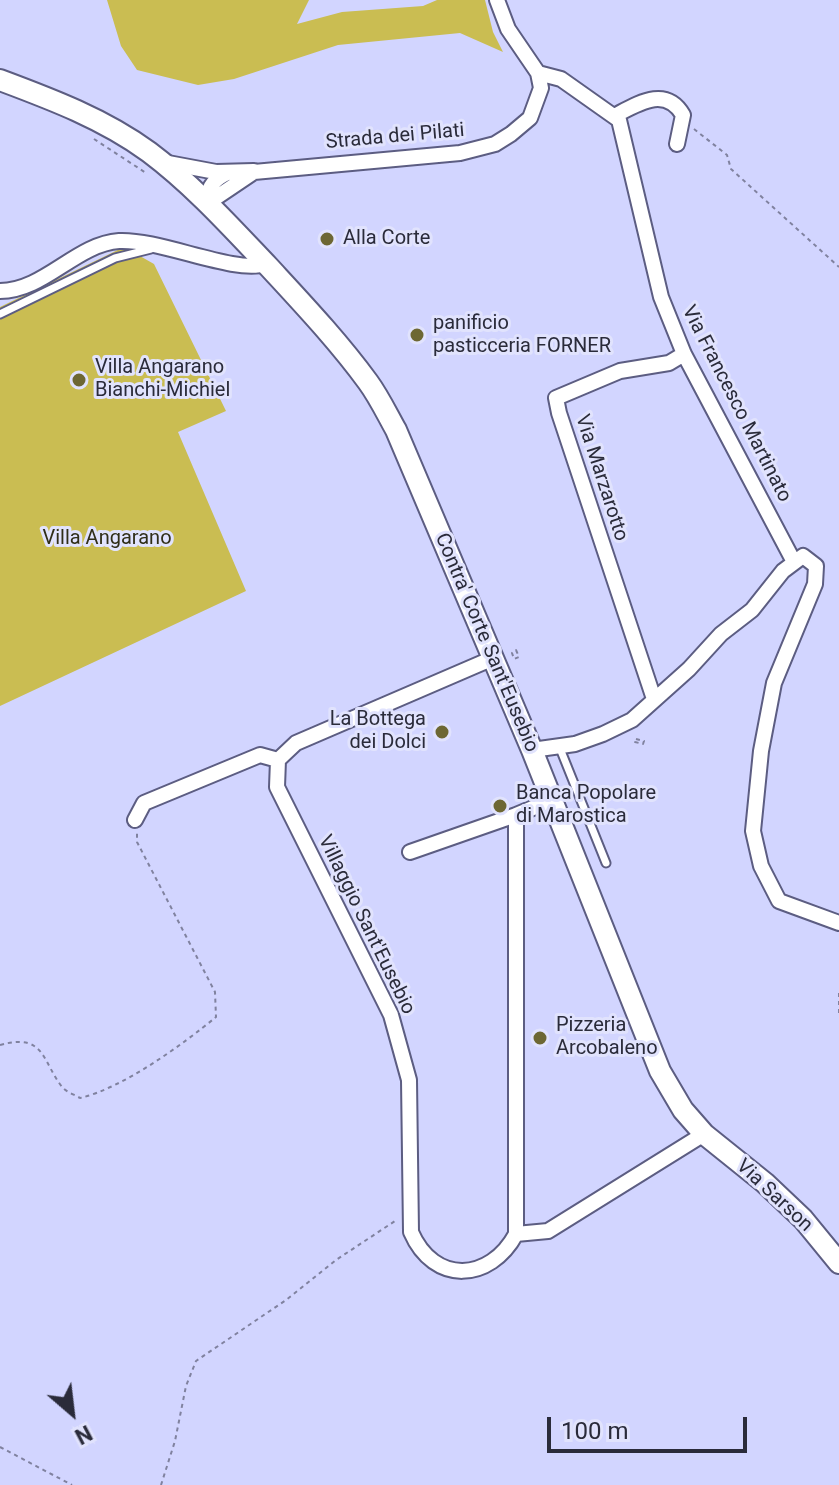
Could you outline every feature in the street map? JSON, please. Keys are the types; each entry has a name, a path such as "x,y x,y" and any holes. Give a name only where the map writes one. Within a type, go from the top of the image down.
{"street":[{"path":"497,0 508,29 538,73 561,79 616,115 649,100 668,99 677,105 683,115 677,144"},
{"name":"Strada dei Pilati","path":"149,164 230,172 260,171 460,153 495,144 530,118 541,88 538,73"},
{"name":"Contra' Corte Sant'Eusebio","path":"0,80 104,124 149,164 208,203 322,324 370,384 396,430 532,750 660,1071 683,1110 704,1134"},
{"name":"Via Francesco Martinato","path":"616,115 661,297 684,354 794,562"},
{"name":"Strada dei Pilati","path":"208,203 260,171"},
{"path":"208,203 210,186 230,172"},
{"path":"0,291 28,284 99,246 118,241 166,247 256,267 265,264"},
{"name":"Via Marzarotto","path":"654,699 556,398 620,371 669,363 684,354"},
{"path":"532,750 603,734 632,720 689,669 721,634 752,610 783,571 803,556 816,566 815,584 774,683 763,740 753,831 761,866 779,901 839,923"},
{"path":"135,820 144,803 260,755 278,760 296,743 491,659"},
{"name":"Villaggio Sant'Eusebio","path":"278,760 277,787 395,1028 409,1080 411,1232 420,1252 437,1265 453,1271 475,1269 495,1260 509,1247 516,1234"},
{"path":"410,852 552,800"},
{"path":"516,815 516,1234 548,1231 704,1134"},
{"name":"Via Sarson","path":"704,1134 765,1183 803,1219 839,1263"}],"lane":[{"path":"0,314 115,258 166,247"},
{"path":"559,746 606,863"}],"path":[{"path":"682,121 727,155 731,169 839,267"},
{"path":"84,132 149,164"},
{"path":"0,1045 19,1041 42,1051 64,1090 80,1098 102,1093 191,1038 216,1017 215,992 137,842 135,820"},
{"path":"839,993 839,1015"},
{"path":"161,1485 175,1441 186,1386 196,1361 286,1300 385,1226 411,1213"},
{"path":"0,1447 72,1485"}],"green space":[{"path":"107,0 309,0 297,24 342,12 423,6 437,0 485,0 493,32 503,52 460,33 338,45 234,79 198,85 137,70 121,46"},
{"name":"Villa Angarano","path":"124,247 154,264 226,411 178,432 246,591 0,706 0,307"}],"place":[{"name":"Alla Corte","path":"327,239"},
{"name":"panificio pasticceria FORNER","path":"417,335"},
{"name":"Villa Angarano Bianchi-Michiel","path":"79,380"},
{"name":"La Bottega dei Dolci","path":"442,732"},
{"name":"Banca Popolare di Marostica","path":"500,806"},
{"name":"Pizzeria Arcobaleno","path":"540,1038"}]}
